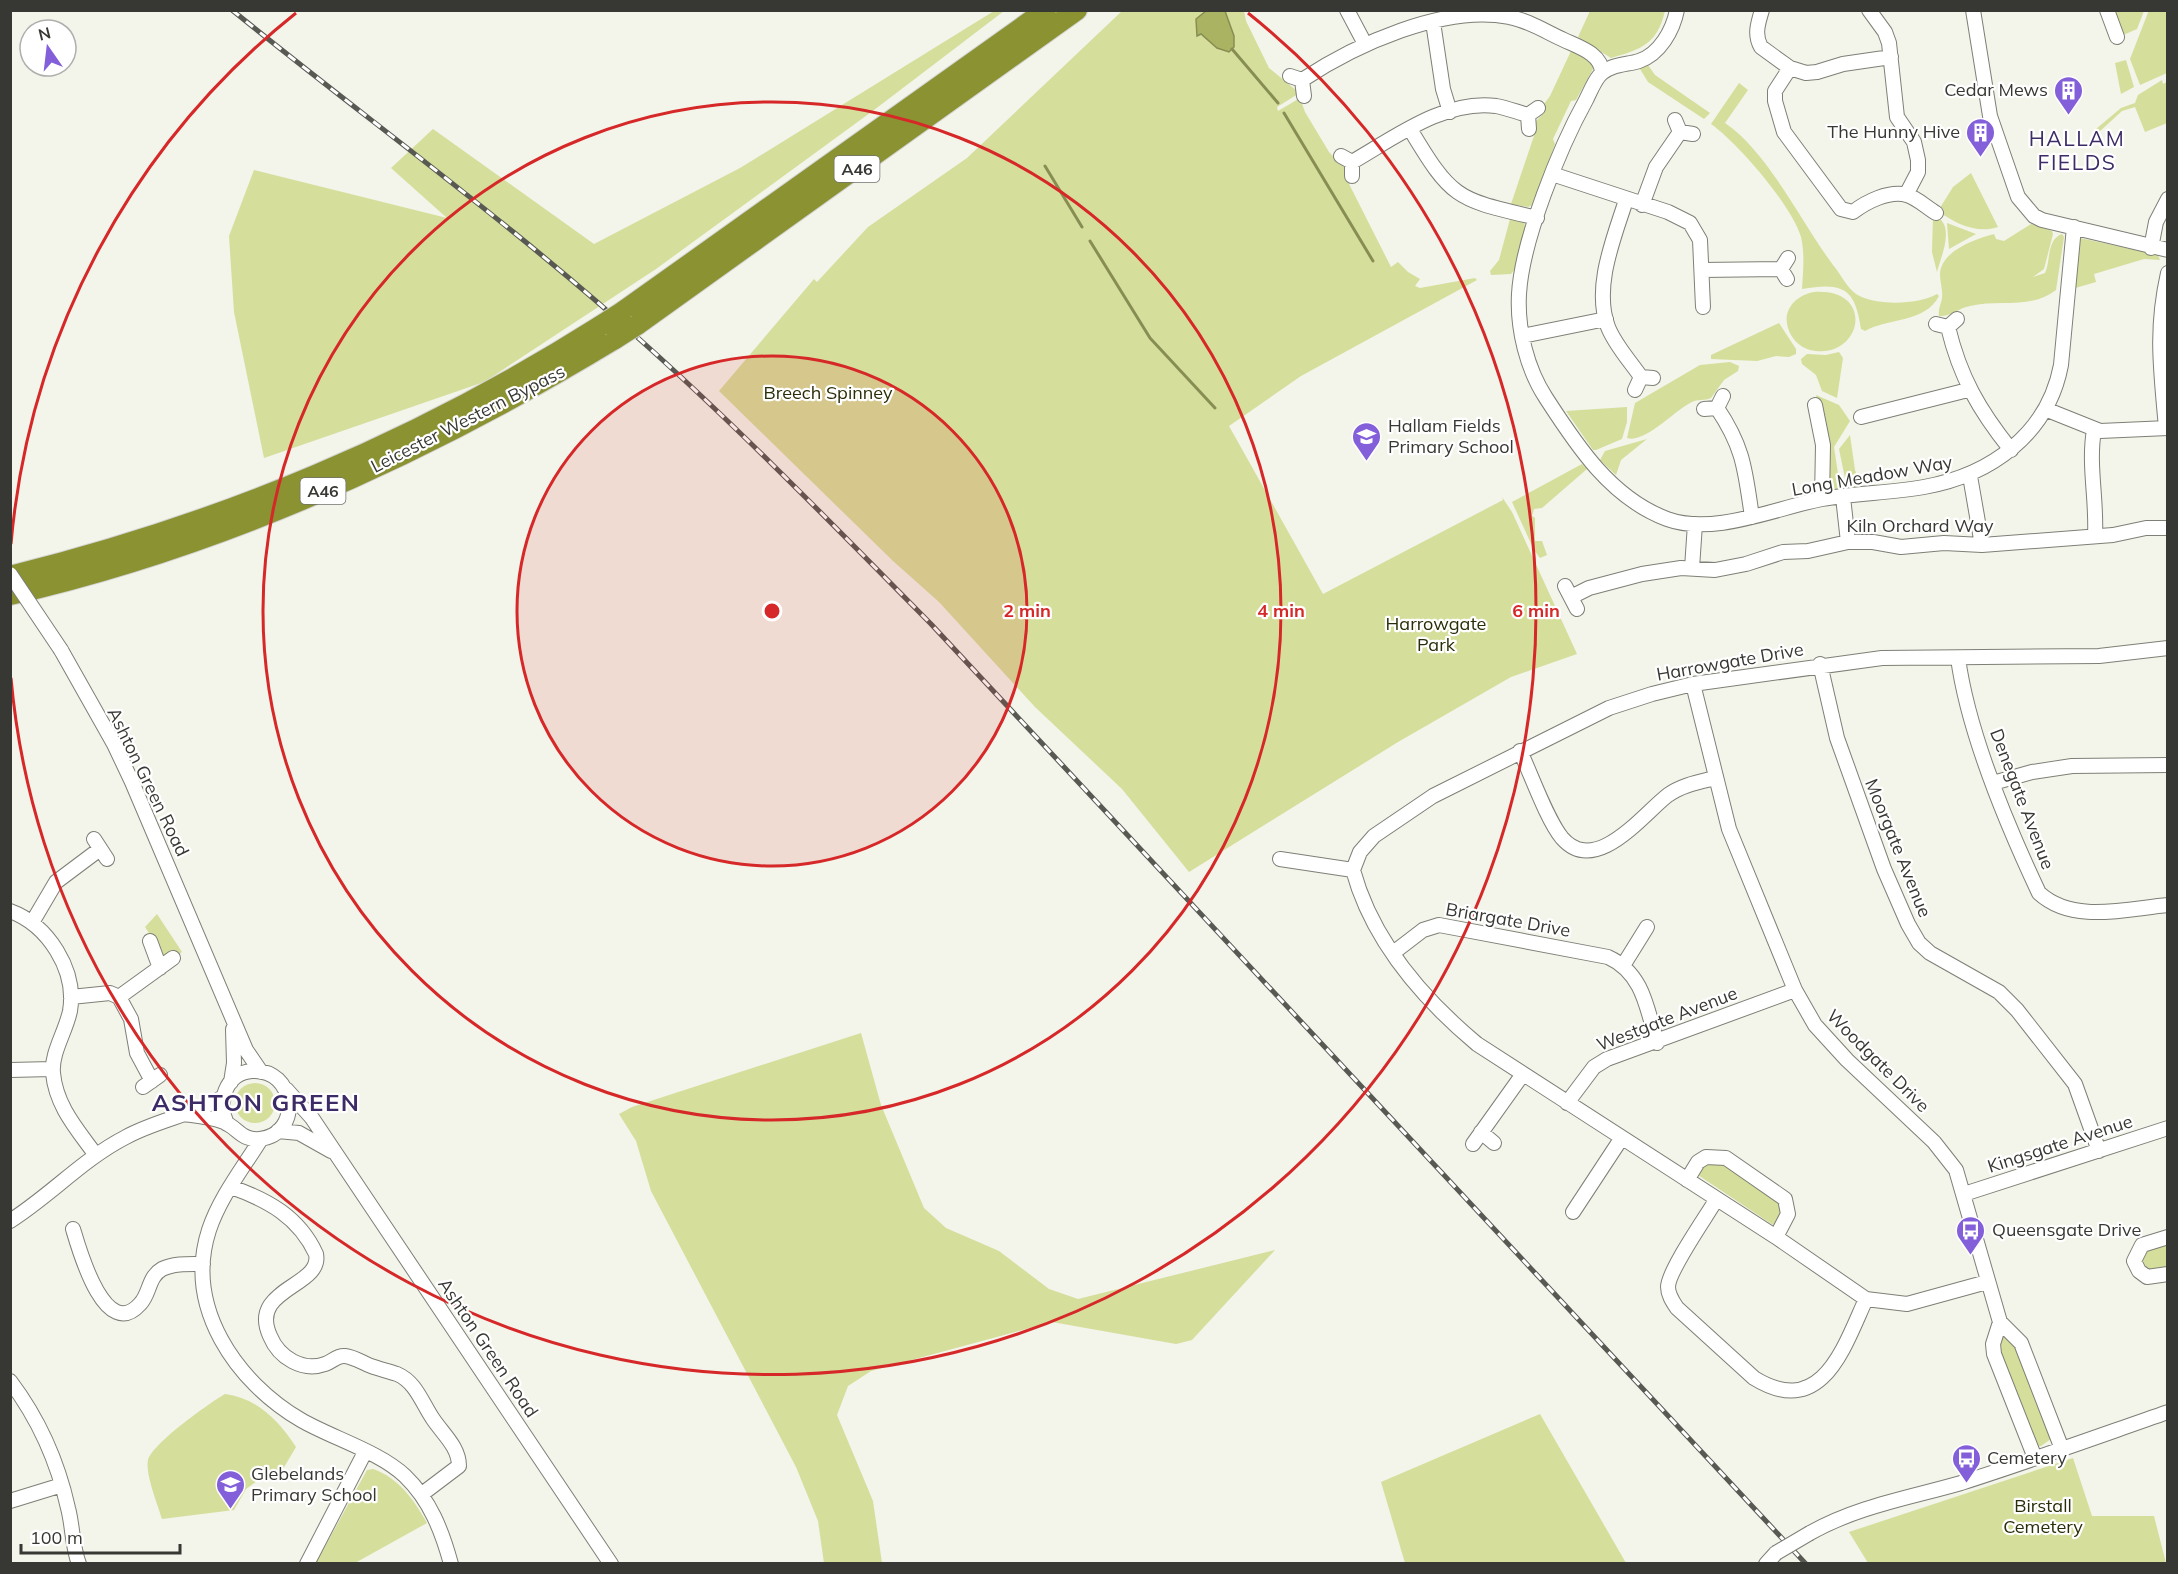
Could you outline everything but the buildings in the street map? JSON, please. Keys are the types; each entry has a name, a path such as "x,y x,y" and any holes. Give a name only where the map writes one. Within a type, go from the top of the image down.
{"highway":[{"name":"A46","path":"608,333 1046,10"},
{"name":"A46","path":"629,318 1077,10"},
{"name":"Leicester Western Bypass","path":"10,575 143,539 312,479 412,432 500,385 608,333"},
{"name":"Leicester Western Bypass","path":"10,595 195,542 313,496 422,447 543,383 608,333"}],"street":[{"path":"1347,10 1365,44"},
{"path":"1304,96 1296,78 1365,44 1433,22 1483,13 1519,19 1578,46 1596,57 1602,64 1602,73 1652,54 1665,39 1677,10"},
{"path":"1762,10 1756,35 1758,41 1796,72 1817,72 1843,64 1891,57"},
{"path":"1869,10 1885,32 1891,57 1897,117 1914,142 1918,160 1918,172 1906,195"},
{"path":"1973,10 1987,106 2018,198 2034,216 2151,248 2168,250"},
{"path":"2107,10 2117,37"},
{"path":"1433,22 1443,90 1450,112"},
{"path":"1790,68 1775,91 1780,122 1841,209 1853,212 1868,202 1906,195 1936,213"},
{"name":"Long Meadow Way","path":"1602,73 1571,126 1537,218 1519,293 1522,336 1538,384 1588,458 1610,484 1632,501 1669,519 1695,524 1752,517 1822,499 1924,488 1970,476 2011,450 2034,427 2045,409 2061,365 2074,227"},
{"path":"1348,165 1410,129 1450,112 1496,106 1532,118"},
{"path":"1410,129 1443,182 1459,195 1480,205 1537,218"},
{"path":"1642,205 1656,168 1683,129"},
{"path":"1552,174 1668,212 1690,223 1700,240 1703,307"},
{"path":"2151,248 2156,222 2168,199"},
{"path":"1626,200 1604,283 1603,308 1614,338 1643,382"},
{"path":"1702,270 1785,269"},
{"path":"2045,409 2094,430 2112,432 2167,428 2160,310 2168,273"},
{"path":"1522,336 1606,320"},
{"path":"1947,324 1955,357 1968,390 1990,424 2011,450"},
{"path":"1857,418 1968,390"},
{"path":"1715,404 1735,435 1742,452 1752,517"},
{"path":"1815,405 1822,445 1822,499"},
{"path":"2094,430 2091,460 2096,501 2096,535"},
{"path":"1970,476 1982,545"},
{"path":"1844,496 1848,542"},
{"path":"1692,568 1695,524"},
{"name":"Kiln Orchard Way","path":"1571,597 1589,588 1637,575 1692,568 1715,570 1746,564 1783,552 1808,551 1848,542 1873,542 1901,548 1944,543 1982,545 2113,535 2146,528 2168,528"},
{"name":"Ashton Green Road","path":"10,575 61,650 114,744 246,1050 261,1072 276,1077 312,1118 611,1563"},
{"name":"Harrowgate Drive","path":"1353,870 1360,852 1374,836 1434,796 1609,708 1693,684 1820,664 1882,658 2099,656 2168,648"},
{"name":"Denegate Avenue","path":"1958,658 1968,703 1994,783 2039,893 2049,902 2071,911 2087,912 2168,905"},
{"name":"Moorgate Avenue","path":"1820,664 1827,703 1840,748 1884,869 1908,924 1919,943 1930,953 1999,992 2017,1010 2075,1084 2098,1150"},
{"name":"Woodgate Drive","path":"1693,684 1729,829 1795,990 1815,1025 1831,1043 1947,1156 1956,1170 2000,1322 2021,1343 2062,1449"},
{"path":"1520,751 1561,837 1582,850 1599,848 1618,838 1668,795 1680,788 1715,778"},
{"path":"1994,783 2032,772 2072,766 2168,765"},
{"path":"33,921 56,882 100,849"},
{"path":"1278,859 1353,870 1365,906 1393,953 1422,991 1451,1023 1477,1044 1776,1237 1866,1299 1907,1304 1987,1282"},
{"path":"10,911 33,921 51,940 58,955 71,997 70,1012 52,1069 58,1096 65,1113 95,1154"},
{"name":"Briargate Drive","path":"1393,953 1423,930 1439,925 1608,957 1624,964"},
{"path":"1648,926 1624,964 1634,975 1657,1042"},
{"path":"150,941 160,968"},
{"path":"119,997 173,958"},
{"name":"Westgate Avenue","path":"1567,1102 1594,1067 1607,1059 1795,990"},
{"path":"71,997 110,993 119,997 131,1019 137,1053 152,1081"},
{"name":"Ashton Green Road","path":"223,1097 231,1082 234,1063 232,1018"},
{"path":"10,1070 52,1069"},
{"path":"231,1082 247,1072 261,1072"},
{"path":"1473,1144 1523,1074"},
{"path":"286,1089 290,1108 288,1117 278,1131 261,1139 231,1186 209,1231 204,1264 209,1310 226,1350 254,1386 286,1410 394,1466 422,1494 434,1515 451,1563"},
{"path":"10,1221 95,1154 159,1121 207,1107 223,1097"},
{"path":"223,1097 223,1115 227,1124"},
{"path":"183,1114 207,1117 227,1124 239,1135 261,1139"},
{"name":"Kingsgate Avenue","path":"1964,1194 2168,1128"},
{"name":"Ashton Green Road","path":"278,1131 299,1133 335,1154"},
{"path":"1481,1132 1494,1143"},
{"path":"239,1135 244,1168"},
{"path":"1573,1212 1577,1194 1621,1139"},
{"path":"1688,1180 1698,1162 1706,1156 1726,1158 1785,1199 1788,1214 1776,1237"},
{"path":"231,1186 281,1209 310,1242 322,1260 312,1271 271,1303 267,1321 269,1335 287,1358 301,1366 314,1368 337,1350 398,1375 410,1383 455,1449 459,1466 422,1494"},
{"path":"1716,1200 1674,1271 1668,1286 1670,1298 1677,1308 1754,1378 1766,1386 1789,1390 1818,1384 1830,1372 1866,1299"},
{"path":"73,1229 79,1269 107,1307 121,1312 140,1305 153,1277 161,1270 172,1266 204,1264"},
{"path":"2168,1237 2142,1245 2134,1261 2139,1271 2147,1277 2168,1274"},
{"path":"2000,1322 1993,1344 1994,1354 2035,1458"},
{"path":"10,1381 39,1426 62,1485 79,1563"},
{"path":"1766,1563 1776,1553 1851,1512 1888,1500 1960,1483 2168,1412"},
{"path":"307,1563 365,1452"},
{"path":"10,1501 62,1485"}],"green space":[{"path":"1590,10 1665,11 1653,38 1640,48 1611,58 1578,37"},
{"path":"2149,10 2167,11 2167,73 2140,85 2130,59"},
{"path":"994,11 1004,11 874,110 656,269 484,382 264,458 234,312 229,236 254,170 447,218 391,168 433,129 594,244 740,168"},
{"path":"1122,11 1244,11 1246,21 1269,68 1297,91 1298,94 1277,107 1278,111 1300,98 1305,112 1329,152 1344,167 1346,178 1391,267 1398,262 1420,279 1415,286 1420,288 1475,278 1477,280 1301,376 1229,426 1323,594 1503,500 1502,497 1512,512 1577,654 1511,677 1398,742 1189,872 1122,789 1035,707 939,602 893,561 719,391 814,279 817,282 868,227 967,158"},
{"path":"2111,11 2144,11 2137,29 2121,36"},
{"path":"1571,51 1591,62 1593,69 1576,100 1571,101 1553,139 1555,144 1533,205 1528,207 1511,204 1536,130 1536,121 1544,113 1541,108 1550,96"},
{"path":"2126,60 2134,87 2121,94 2115,63"},
{"path":"1648,65 1655,75 1710,113 1704,119 1648,82 1640,69"},
{"path":"2162,80 2163,84 2167,82 2167,123 2145,132 2135,107 2122,111 2099,132 2096,129 2121,108 2135,103 2138,95"},
{"path":"1739,83 1748,90 1725,123 1756,151 1770,169 1850,288 1864,298 1896,303 1929,298 1937,294 1939,296 1933,305 1915,316 1865,331 1861,329 1851,296 1845,291 1828,287 1802,289 1803,250 1796,224 1763,176 1735,145 1711,124"},
{"path":"1971,173 1998,227 1982,229 1967,227 1938,211 1953,187"},
{"path":"1933,215 1940,219 1946,232 1937,272 1932,252"},
{"path":"1510,219 1524,223 1526,228 1515,269 1511,274 1491,275 1490,271 1499,260"},
{"path":"1947,223 1976,234 1949,249"},
{"path":"2031,224 2052,231 2053,234 2044,269 2033,277 2045,273 2053,241 2062,234 2064,237 2056,290 2035,300 1981,304 1939,316 1942,300 1940,274 1946,259 1960,247 1978,239 1994,234 1996,239 2004,241"},
{"path":"2080,238 2158,255 2160,260 2144,259 2094,274 2096,282 2072,289"},
{"path":"1814,292 1834,294 1848,301 1854,312 1855,324 1851,336 1841,345 1827,351 1802,347 1793,339 1788,328 1787,315 1792,304 1802,296"},
{"path":"1779,323 1796,349 1796,354 1757,361 1711,359 1711,355"},
{"path":"1839,352 1843,358 1837,398 1822,391 1816,375 1802,364 1801,359 1807,354 1826,355"},
{"path":"1730,362 1739,366 1738,371 1724,380 1711,398 1692,402 1642,436 1627,438 1635,403 1700,365"},
{"path":"1816,395 1839,405 1850,421 1834,447 1840,487 1838,489 1825,491 1825,436"},
{"path":"1627,407 1627,422 1622,439 1596,450 1593,450 1566,411"},
{"path":"1850,435 1855,470 1861,487 1847,488 1839,449"},
{"path":"1647,439 1621,460 1616,475 1600,460 1605,451"},
{"path":"1582,464 1587,469 1542,508 1534,509 1532,516 1535,518 1535,541 1542,541 1547,555 1540,558 1512,502"},
{"path":"157,914 182,952 168,962 145,927"},
{"path":"861,1033 881,1105 924,1208 946,1228 999,1251 1049,1289 1078,1299 1275,1250 1192,1340 1176,1344 1052,1322 871,1371 848,1386 837,1415 873,1501 882,1563 824,1563 818,1521 796,1467 651,1191 636,1141 619,1114 632,1107"},
{"path":"255,1083 263,1084 269,1089 274,1095 274,1111 269,1117 263,1122 255,1123 247,1122 241,1117 236,1111 235,1103 236,1095 241,1089 247,1084"},
{"path":"1716,1160 1778,1199 1785,1210 1779,1223 1773,1225 1698,1175 1699,1167"},
{"path":"2167,1237 2167,1274 2151,1277 2134,1256"},
{"path":"2008,1334 2013,1337 2051,1439 2041,1446 2037,1446 1997,1352 1998,1339"},
{"path":"225,1394 247,1400 266,1412 296,1447 280,1474 274,1469 260,1473 257,1481 246,1489 234,1510 162,1519 150,1481 148,1460 170,1434"},
{"path":"1540,1414 1626,1563 1405,1563 1381,1482"},
{"name":"Birstall Cemetery","path":"2073,1458 2092,1516 2154,1516 2166,1563 1868,1563 1849,1532"},
{"path":"373,1469 391,1478 405,1491 427,1523 355,1563 316,1563 367,1470"}],"shaded area":[{"path":"1206,11 1225,11 1234,36 1234,47 1229,52 1217,48 1201,34 1197,36 1196,19"}],"waterway":[{"path":"1232,49 1278,103"},
{"path":"1284,113 1373,261"},
{"path":"1045,166 1082,227"},
{"path":"1090,241 1150,338 1215,408"}],"railway":[{"path":"232,10 494,216 597,302 684,379 791,483 931,624 1806,1564"}],"place":[{"name":"Cedar Mews","path":"2069,116"},
{"name":"The Hunny Hive","path":"1981,158"},
{"name":"Hallam Fields Primary School","path":"1367,462"},
{"name":"Queensgate Drive","path":"1971,1256"},
{"name":"Cemetery","path":"1966,1484"},
{"name":"Glebelands Primary School","path":"230,1510"}],"district":[{"name":"HALLAM FIELDS","path":"2077,151"},
{"name":"ASHTON GREEN","path":"256,1103"}],"park label":[{"name":"Breech Spinney","path":"828,393"},
{"name":"Harrowgate Park","path":"1436,634"}]}
